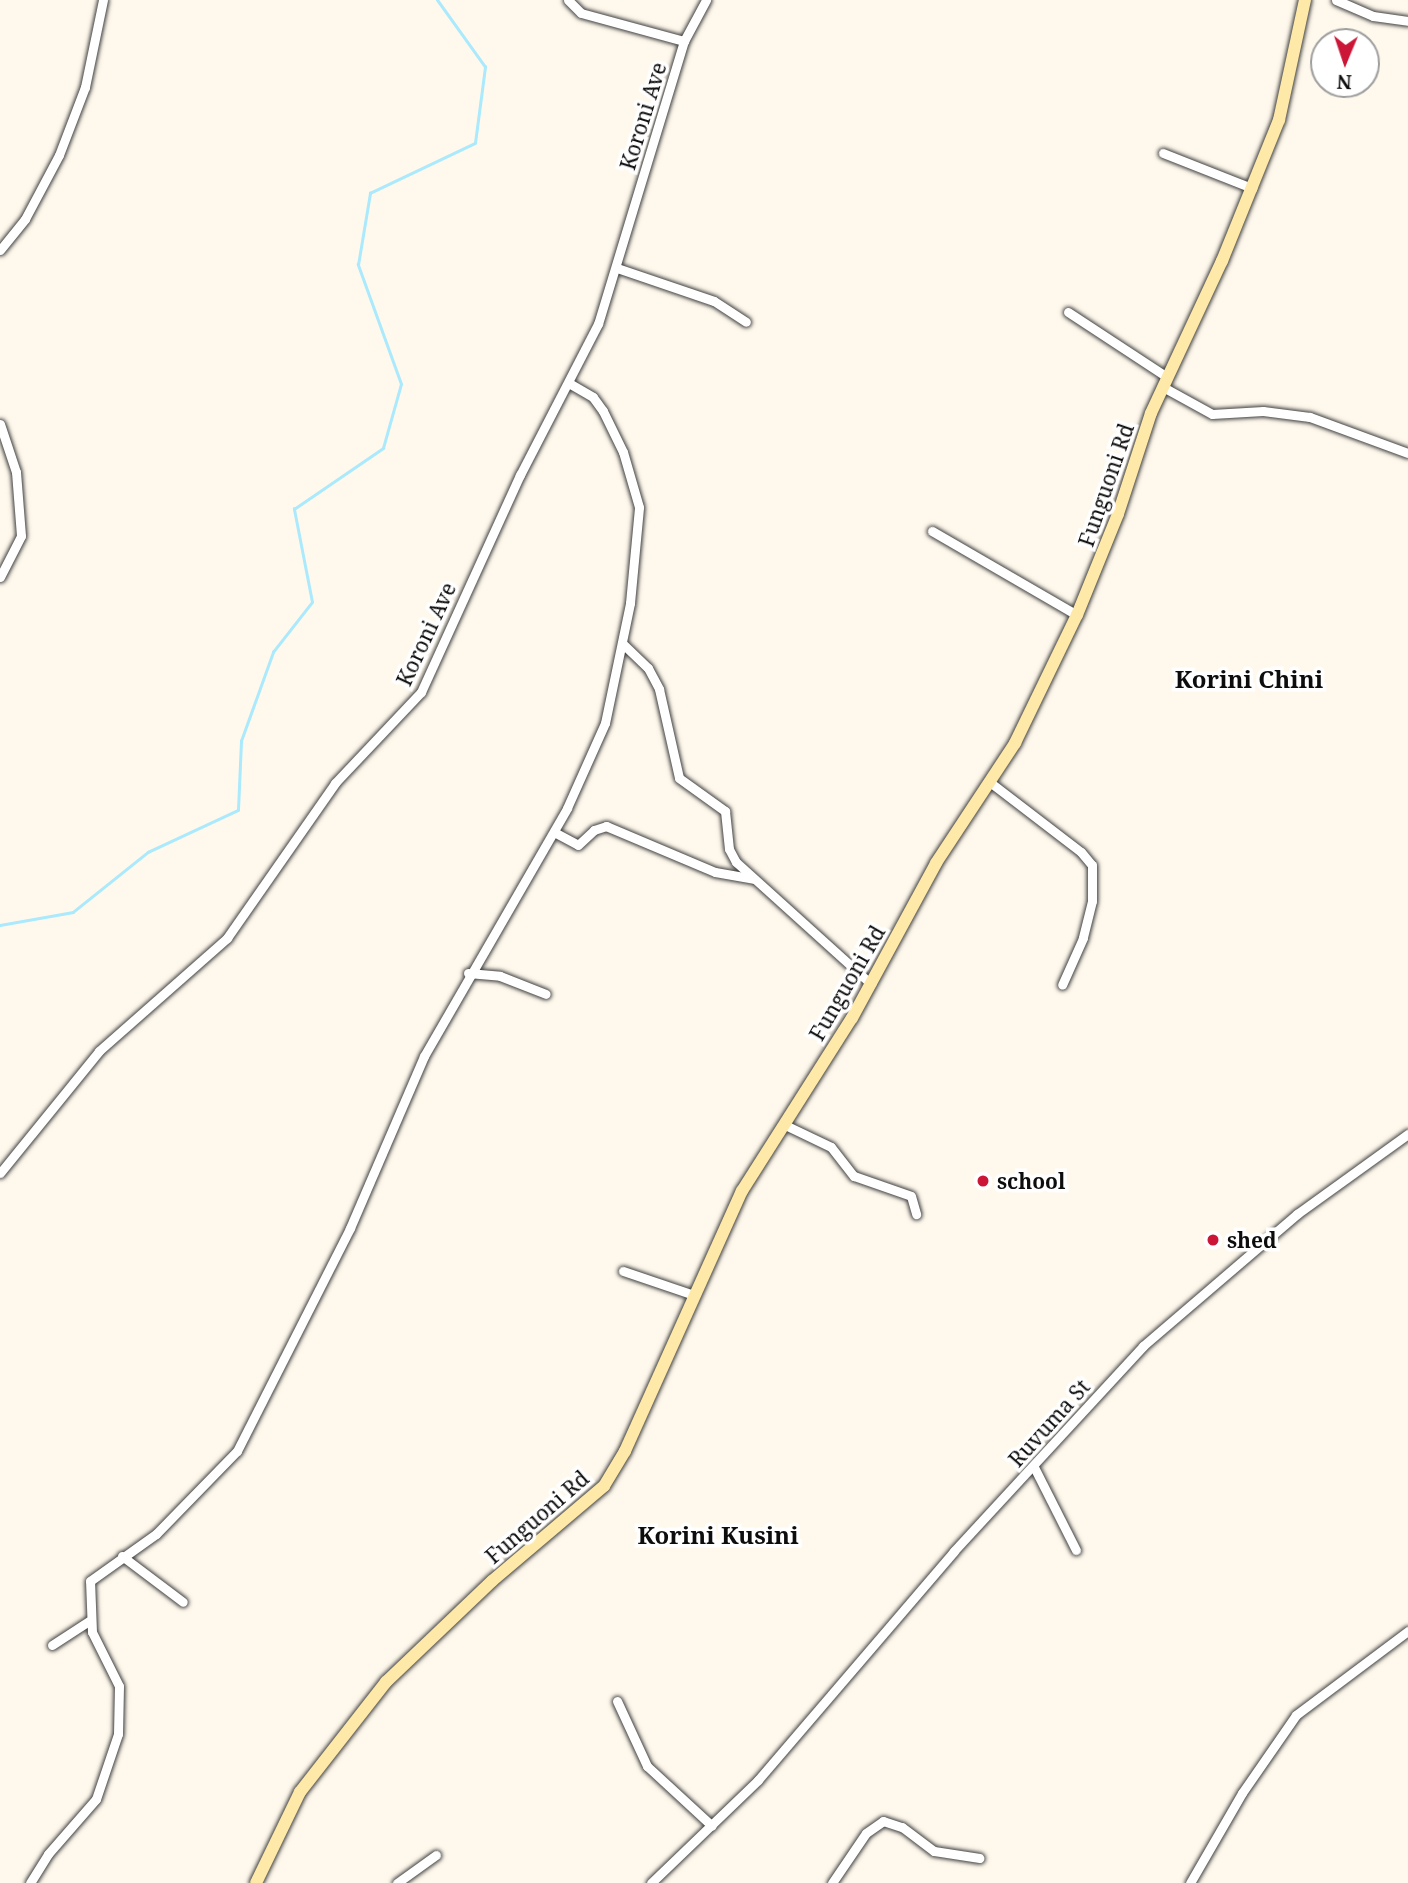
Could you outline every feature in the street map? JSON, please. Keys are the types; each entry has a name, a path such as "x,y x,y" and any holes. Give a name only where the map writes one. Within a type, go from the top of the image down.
{"street":[{"path":"0,250 25,219 55,165 85,88 103,0"},
{"path":"568,0 582,13 684,41"},
{"name":"Koroni Ave","path":"0,1172 99,1051 227,938 335,783 421,692 520,475 598,324 684,41 706,0"},
{"name":"Funguoni Rd","path":"256,1883 300,1792 386,1682 492,1581 604,1486 625,1451 742,1191 871,984 936,863 991,783 1077,615 1165,382 1252,188 1279,120 1305,0"},
{"path":"1336,0 1373,16 1408,21"},
{"path":"1163,153 1252,188"},
{"path":"617,268 714,300 746,322"},
{"path":"1068,312 1212,414 1263,411 1310,417 1408,453"},
{"path":"30,1883 96,1799 118,1734 119,1686 89,1621 90,1581 156,1534 237,1451 350,1228 424,1056 468,973 554,832 601,734 623,644 639,507 623,452 603,411 590,395 569,383"},
{"path":"0,424 16,472 21,537 0,577"},
{"path":"932,531 1077,615"},
{"path":"623,644 648,668 659,689 674,741 677,774 722,807 732,855 871,984"},
{"path":"991,783 1081,852 1092,865 1092,901 1083,938 1062,985"},
{"path":"554,832 578,845 594,830 606,826 715,872 755,879"},
{"path":"468,973 500,976 546,994"},
{"path":"783,1124 831,1147 853,1176 911,1196 916,1214"},
{"name":"Ruvuma St","path":"651,1883 758,1780 954,1551 1034,1467 1115,1374 1203,1291 1297,1213 1408,1134"},
{"path":"623,1271 694,1295"},
{"path":"1034,1467 1076,1550"},
{"path":"122,1556 183,1602"},
{"path":"52,1645 89,1621"},
{"path":"1190,1883 1242,1793 1296,1715 1408,1631"},
{"path":"617,1701 647,1766 712,1826"},
{"path":"832,1883 866,1833 883,1821 902,1827 934,1851 979,1858"},
{"path":"397,1883 436,1854"}],"waterway":[{"path":"0,925 73,912 148,852 238,810 241,741 273,652 312,602 294,509 383,448 401,384 358,265 370,193 475,143 485,67 437,0"}],"place":[{"name":"school","path":"983,1181"},
{"name":"shed","path":"1213,1240"}],"district":[{"name":"Korini Chini","path":"1249,679"},
{"name":"Korini Kusini","path":"718,1535"}]}
